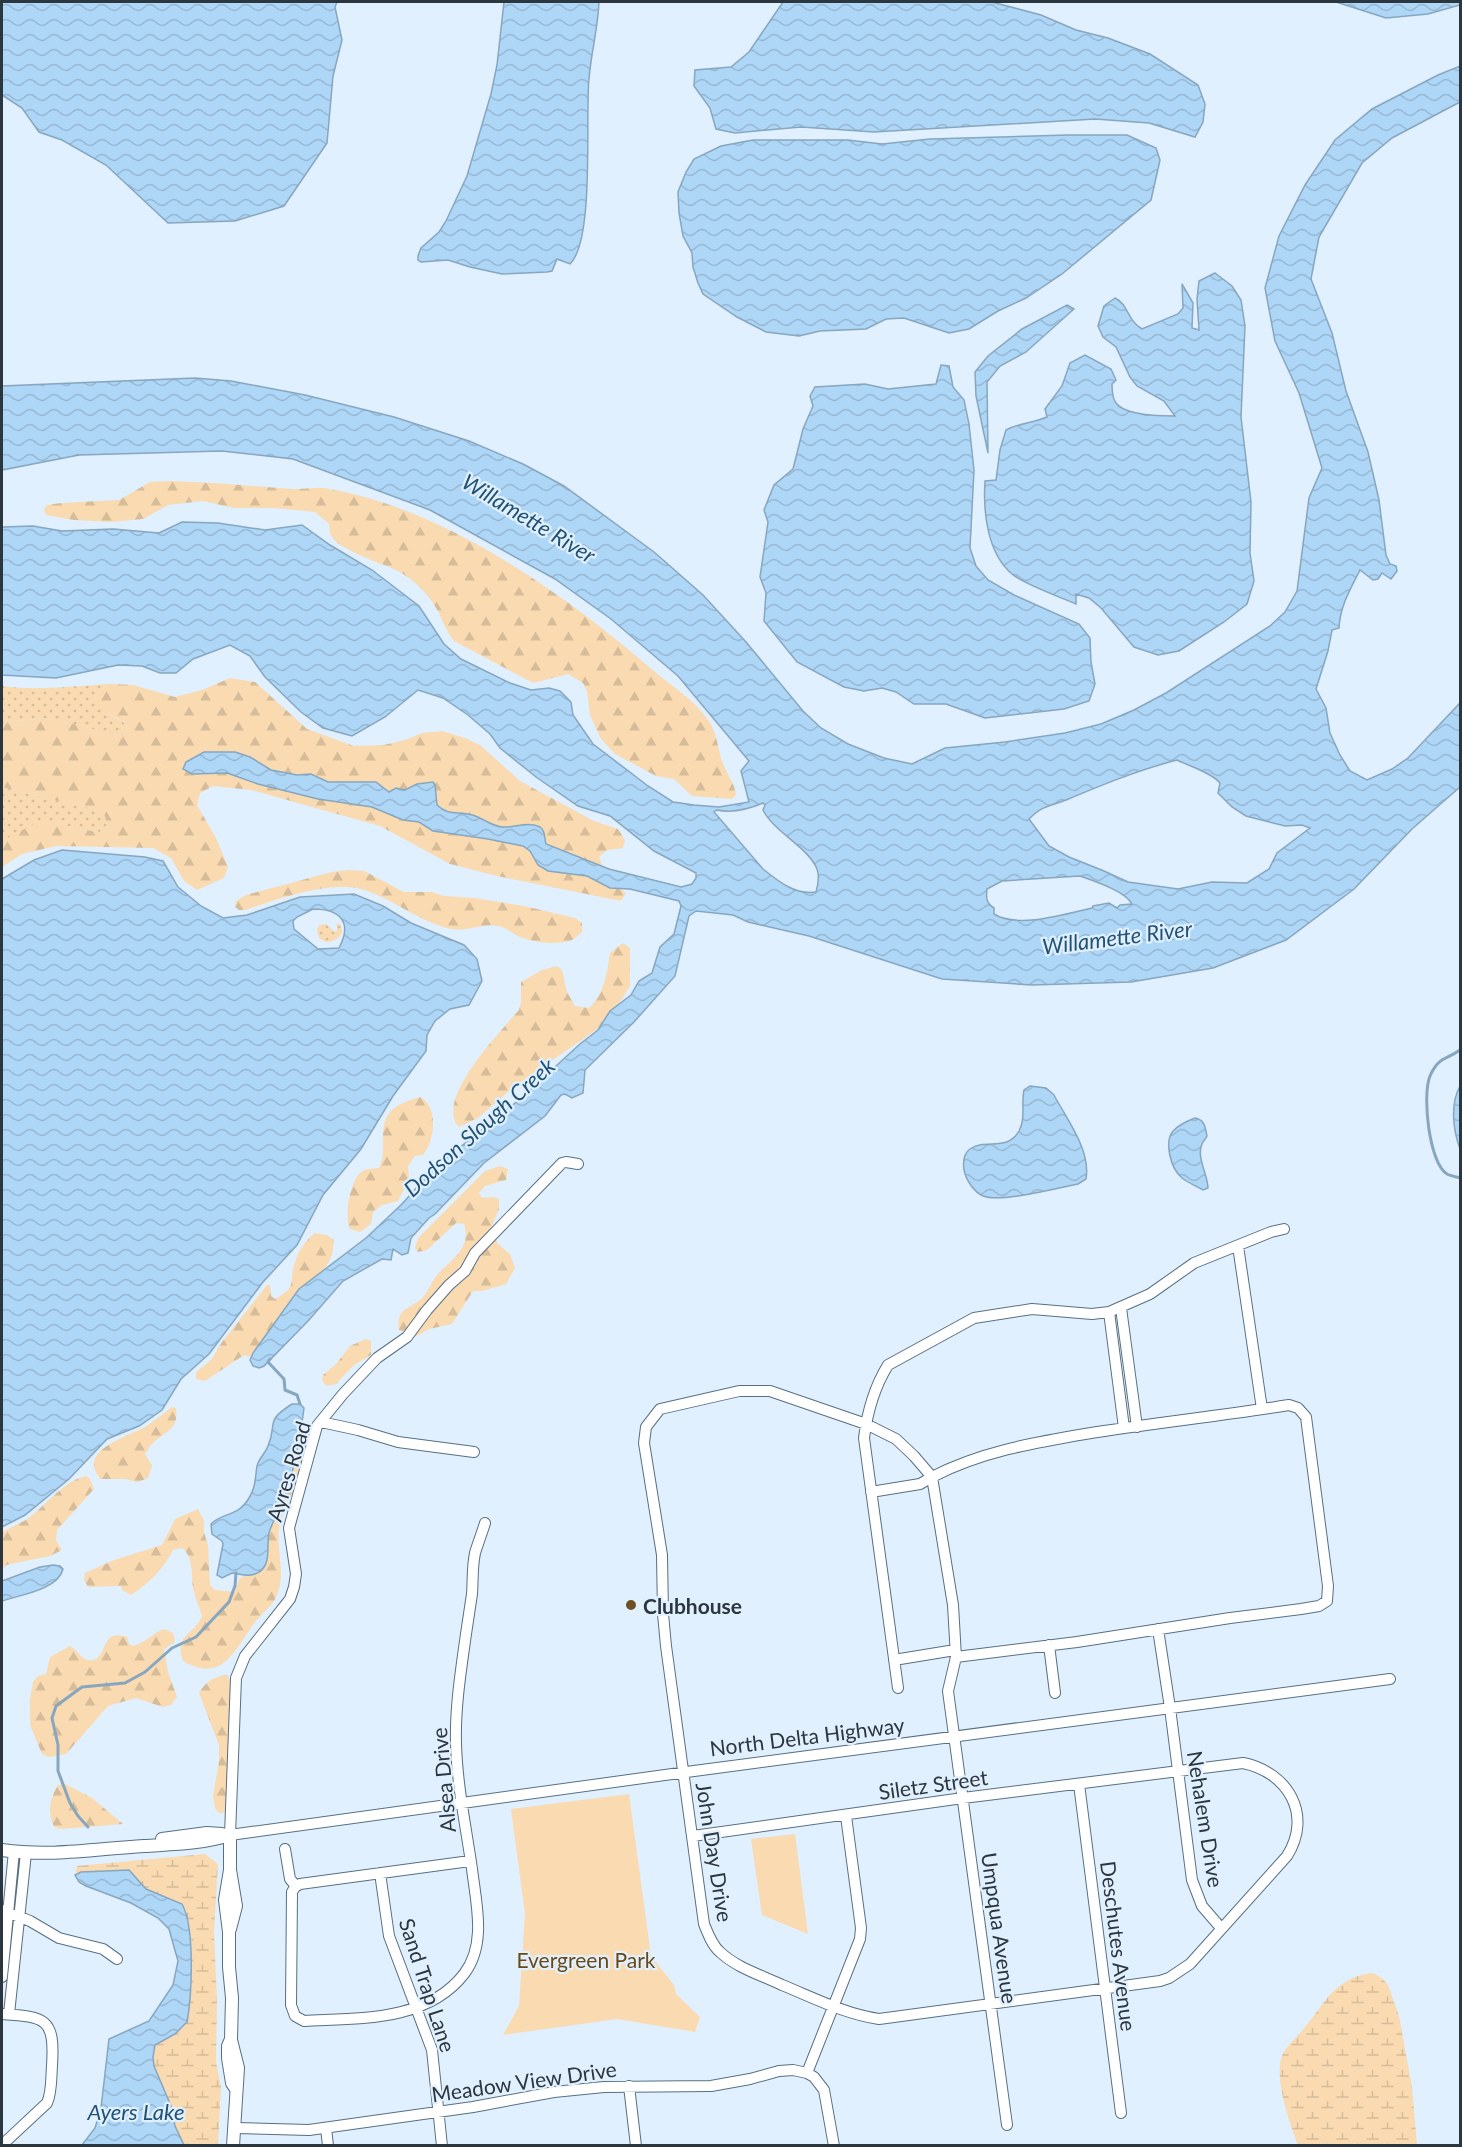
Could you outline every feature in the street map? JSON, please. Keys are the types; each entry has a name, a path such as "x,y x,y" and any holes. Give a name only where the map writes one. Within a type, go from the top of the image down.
{"street":[{"name":"Ayres Road","path":"233,2145 236,2128 238,2068 231,2039 229,1932 236,1906 230,1870 230,1835 236,1678 245,1656 290,1599 296,1574 289,1528 317,1426 377,1358 407,1338 433,1304 465,1271 475,1253 562,1163 578,1164"},
{"path":"898,1688 864,1438 866,1424 882,1374 888,1365 974,1318 1032,1309 1092,1314 1121,1308 1150,1294 1194,1263 1284,1229"},
{"path":"1238,1246 1262,1409"},
{"path":"1121,1308 1137,1426"},
{"path":"1109,1312 1124,1428"},
{"name":"John Day Drive","path":"932,1477 896,1439 866,1424 770,1391 739,1391 660,1409 646,1427 644,1443 660,1540 663,1614 683,1772 704,1924 716,1948 738,1966 833,2007 864,2017 879,2019 1170,1978 1190,1964 1287,1856 1297,1834 1296,1809 1290,1793 1280,1781 1262,1768 1252,1764 1233,1763 1178,1770"},
{"path":"872,1492 920,1484 956,1465 1001,1450 1124,1428 1288,1405 1298,1408 1306,1417 1328,1586 1327,1601 1320,1606 1049,1645 894,1660"},
{"path":"321,1422 398,1442 474,1452"},
{"name":"Umpqua Avenue","path":"932,1477 953,1605 956,1653 948,1691 1007,2125"},
{"name":"Alsea Drive","path":"296,1886 292,1892 291,2005 295,2016 304,2021 384,2017 416,2007 436,1998 453,1986 472,1959 477,1942 478,1921 457,1767 457,1715 472,1591 472,1573 475,1553 485,1523"},
{"name":"Nehalem Drive","path":"1158,1629 1192,1880 1202,1906 1221,1928"},
{"path":"1049,1645 1055,1693"},
{"name":"North Delta Highway","path":"14,1851 68,1853 193,1844 230,1835 683,1772 1390,1679"},
{"name":"Siletz Street","path":"693,1836 1178,1770"},
{"name":"Deschutes Avenue","path":"1079,1784 1121,2113"},
{"path":"834,2145 824,2090 819,2081 807,2073 860,1939 861,1928 846,1816"},
{"path":"285,1848 290,1879 296,1886 470,1861"},
{"path":"2,1977 5,1910 14,1851"},
{"path":"2,2145 47,2103 50,2094 53,2047 52,2033 43,2021 33,2017 5,2014 18,1918 14,1851"},
{"name":"Sand Trap Lane","path":"380,1873 388,1936 432,2050 442,2145"},
{"path":"5,1910 59,1938 103,1949 117,1959"},
{"name":"Meadow View Drive","path":"236,2128 292,2130 326,2128 554,2092 628,2086 711,2086 786,2070 807,2073"},
{"path":"628,2086 636,2145"},
{"path":"326,2128 328,2145"}],"green space":[{"path":"150,482 292,489 329,489 373,499 417,515 460,535 543,585 583,613 692,702 705,715 713,728 722,761 736,795 732,799 692,796 674,779 656,776 615,754 601,739 590,715 587,691 583,683 568,674 533,683 454,641 427,595 416,584 398,571 344,547 331,535 329,524 315,512 274,508 234,508 203,501 168,505 143,519 111,522 74,520 46,515 44,509 47,505 61,503 119,500"},
{"path":"230,678 255,682 307,729 354,746 384,745 422,733 442,731 480,745 520,781 594,821 618,829 625,840 623,848 607,850 599,857 607,879 626,893 621,901 450,864 380,826 251,790 213,786 200,793 197,805 216,838 228,867 224,878 197,890 184,881 171,858 153,848 56,846 22,854 2,867 2,841 39,821 50,821 82,830 100,832 107,826 105,816 93,809 2,787 2,723 44,718 122,735 127,731 126,724 96,705 97,693 110,684 133,685 175,697 202,690"},
{"path":"110,684 97,693 109,714 126,724 127,731 122,735 44,718 2,723 2,686 42,688"},
{"path":"2,787 94,809 105,816 107,826 101,832 82,830 50,821 2,841"},
{"path":"364,871 404,892 432,892 444,896 474,898 524,906 575,918 582,923 582,932 572,940 549,943 523,938 496,925 452,929 429,921 373,893 348,887 303,892 245,910 235,907 236,901 246,895 332,872"},
{"path":"337,923 341,928 339,937 326,942 319,938 317,930 319,925 326,924 335,932"},
{"path":"623,943 630,948 630,986 596,1030 515,1086 478,1118 459,1127 453,1115 455,1100 462,1083 486,1049 519,1010 521,982 542,970 557,966 562,970 567,992 575,1006 589,1008 601,990 610,953"},
{"path":"420,1097 430,1108 432,1116 432,1133 427,1149 423,1155 415,1156 408,1166 409,1179 398,1201 382,1205 373,1212 371,1224 360,1232 350,1229 348,1208 353,1184 362,1171 379,1168 386,1118 401,1104"},
{"path":"500,1166 508,1169 506,1180 485,1186 479,1193 482,1198 499,1199 499,1209 492,1226 497,1243 510,1254 515,1268 506,1284 482,1291 473,1291 452,1324 429,1329 415,1337 399,1330 401,1313 423,1297 437,1275 459,1253 466,1233 464,1224 456,1223 427,1250 418,1252 415,1248 418,1238 485,1171"},
{"path":"315,1233 327,1235 334,1240 332,1255 325,1268 289,1304 256,1351 249,1357 244,1355 205,1381 196,1379 196,1372 211,1360 222,1342 267,1285 270,1285 271,1296 275,1299 290,1287 298,1254"},
{"path":"366,1339 371,1341 371,1355 354,1365 336,1384 327,1386 322,1381 323,1375 336,1364 350,1346"},
{"path":"172,1407 176,1408 174,1425 153,1443 145,1454 152,1466 148,1478 138,1482 125,1479 100,1479 94,1462 101,1450 145,1427"},
{"path":"302,1431 305,1433 307,1442 306,1453 279,1528 281,1576 276,1598 233,1654 217,1667 208,1669 196,1667 183,1661 181,1645 183,1640 202,1616 193,1588 190,1561 182,1548 173,1550 155,1576 131,1595 122,1590 121,1586 88,1587 84,1580 85,1573 114,1560 162,1545 175,1519 198,1509 204,1521 204,1532 208,1545 210,1585 215,1590 235,1592 239,1579 251,1575 266,1563 269,1535 276,1511 284,1501 297,1459"},
{"path":"86,1476 90,1479 94,1489 57,1530 56,1540 62,1550 50,1556 6,1565 2,1569 2,1532 21,1523 57,1493"},
{"path":"164,1629 173,1633 175,1640 164,1649 168,1672 177,1697 171,1705 163,1707 136,1698 108,1706 66,1754 49,1757 42,1754 30,1725 30,1699 33,1682 38,1676 46,1674 50,1657 70,1646 85,1659 95,1659 111,1637 118,1635 127,1637 129,1644 133,1646"},
{"path":"228,1675 232,1689 228,1812 219,1813 215,1808 213,1796 219,1762 219,1745 199,1693 211,1680"},
{"path":"65,1784 92,1798 123,1824 61,1829 54,1827 50,1810 51,1800 58,1785"},
{"name":"Evergreen Park","path":"629,1794 651,1956 674,1985 676,1994 700,2017 695,2032 617,2019 503,2035 519,2006 525,1914 511,1809"},
{"path":"795,1834 808,1934 762,1915 751,1839"},
{"path":"205,1854 218,1864 214,1932 217,2000 216,2062 221,2087 218,2145 184,2145 175,2126 171,2106 154,2066 153,2057 155,2045 175,2034 187,2022 191,1944 182,1904 146,1889 139,1880 124,1870 75,1875 77,1866"},
{"path":"1373,1973 1388,1985 1399,2016 1412,2087 1417,2145 1298,2145 1282,2091 1280,2068 1282,2055 1338,1987 1348,1980"}],"water":[{"path":"2,2 337,2 335,7 342,40 333,76 327,143 284,206 235,221 168,223 106,165 62,140 39,132 22,108 2,95"},
{"path":"504,2 599,2 589,79 586,205 583,230 578,251 570,264 557,259 552,271 547,272 502,274 448,260 421,262 418,260 421,248 439,232 446,221 467,176 491,94 497,65"},
{"path":"783,2 992,2 1041,15 1076,30 1108,38 1150,54 1198,85 1205,104 1203,122 1195,137 1149,123 1095,119 874,132 801,127 735,133 716,129 710,108 694,86 695,70 731,67 749,52"},
{"path":"1336,2 1460,2 1460,5 1428,14 1386,18"},
{"name":"Willamette River","path":"1460,66 1460,102 1392,138 1362,163 1319,237 1311,279 1332,333 1346,391 1368,452 1379,500 1386,555 1390,564 1396,566 1397,571 1391,579 1382,573 1378,579 1373,580 1360,570 1344,605 1339,628 1332,630 1316,689 1326,708 1330,733 1340,755 1350,771 1367,780 1392,769 1408,758 1460,703 1460,787 1412,829 1354,889 1286,940 1213,968 1131,982 1032,985 942,979 809,936 748,922 733,915 696,911 689,916 675,976 634,1022 585,1070 583,1093 572,1098 565,1094 561,1095 545,1116 484,1163 429,1218 411,1238 408,1253 402,1255 393,1249 391,1260 382,1259 343,1281 264,1366 259,1368 253,1366 250,1360 253,1353 299,1289 366,1238 402,1204 433,1169 520,1099 598,1030 610,1011 631,995 639,981 652,973 660,947 674,934 681,906 679,901 630,889 610,888 587,876 548,871 538,865 530,851 523,846 433,831 419,822 403,820 372,807 318,799 258,784 227,773 192,774 183,769 186,762 204,752 235,752 250,757 271,770 297,775 311,774 328,782 376,782 389,792 396,788 405,790 417,784 433,782 437,805 445,811 472,815 502,827 536,825 543,830 546,844 609,869 681,887 692,884 696,873 654,851 610,816 578,806 500,748 490,734 468,715 443,698 418,690 385,717 352,736 323,728 301,712 265,677 250,656 230,645 193,659 176,673 160,673 142,666 118,665 56,678 2,675 2,527 33,526 62,531 113,529 159,533 182,522 218,523 265,530 302,525 372,570 419,606 444,644 461,659 510,683 531,690 549,688 560,691 571,702 573,715 593,744 673,802 719,807 749,802 741,771 749,761 678,676 611,619 555,579 430,510 293,459 222,451 79,455 2,470 2,386 195,378 231,381 305,395 394,417 469,441 523,464 564,486 654,552 703,595 746,642 803,711 821,728 848,744 884,758 912,764 945,748 1065,733 1101,724 1166,693 1270,626 1285,612 1297,591 1309,498 1322,468 1299,393 1275,341 1265,288 1279,236 1305,185 1335,140 1372,109","holes":["1177,760 1216,779 1220,783 1218,793 1232,807 1246,816 1285,826 1302,825 1310,828 1277,853 1269,869 1247,883 1212,882 1178,889 1128,882 1069,857 1049,846 1029,819 1046,807 1134,773","763,803 765,805 763,810 768,818 813,861 818,875 816,892 801,892 781,883 769,874 714,812 740,810","1080,876 1116,891 1132,904 1120,905 1117,908 1109,903 1042,919 1015,920 994,914 994,908 988,902 987,889 1002,881"]},
{"path":"1127,135 1156,148 1160,160 1151,200 1062,274 1026,298 998,311 969,329 949,333 904,318 886,319 866,329 820,331 799,336 766,332 737,317 703,294 698,283 692,253 683,236 678,192 694,159 721,146 753,140 848,140 882,144 930,139"},
{"path":"1215,273 1232,286 1241,300 1245,326 1241,417 1251,502 1250,553 1254,581 1247,604 1224,622 1179,651 1158,655 1134,647 1101,608 1089,598 1076,594 1076,604 1033,586 1012,574 997,555 988,531 985,481 996,480 1000,450 1006,430 1047,417 1045,409 1062,386 1070,363 1085,355 1111,369 1116,380 1112,384 1113,396 1121,407 1135,413 1175,416 1164,401 1137,386 1130,377 1116,347 1103,337 1098,326 1104,306 1115,298 1123,304 1133,321 1142,329 1178,314 1183,308 1182,284 1193,303 1192,328 1199,330 1197,299 1199,281"},
{"path":"1067,305 1074,309 1026,352 1000,366 987,382 988,453 976,396 975,372 988,356 1022,329"},
{"path":"941,365 949,366 953,387 964,400 969,424 974,470 970,548 976,566 988,580 1014,595 1079,624 1090,638 1095,684 1089,701 1064,709 985,718 946,704 914,704 896,692 882,688 864,691 844,687 797,662 764,621 766,593 760,577 768,522 764,510 774,485 793,469 803,429 813,406 810,396 815,387 865,384 888,389 936,384"},
{"path":"62,850 145,857 163,861 178,887 201,906 223,918 247,915 300,897 354,894 383,906 411,923 464,945 477,959 482,981 469,1005 450,1009 435,1021 427,1035 426,1051 393,1096 361,1149 323,1195 297,1245 263,1282 209,1354 181,1379 162,1410 139,1426 107,1439 69,1479 25,1515 2,1527 2,879 34,860","holes":["313,909 337,914 344,924 345,931 339,948 318,949 294,929 293,921 297,917"]},
{"path":"1030,1086 1046,1088 1054,1095 1082,1146 1087,1168 1086,1179 1078,1184 1029,1194 1002,1198 983,1196 974,1189 967,1178 964,1167 965,1156 970,1149 976,1146 1002,1143 1014,1137 1022,1121 1024,1090"},
{"path":"1460,1086 1460,1149 1454,1109"},
{"path":"1195,1118 1203,1122 1207,1136 1202,1143 1200,1155 1208,1188 1203,1190 1184,1180 1178,1174 1169,1148 1169,1141 1174,1130"},
{"path":"292,1404 300,1404 304,1408 301,1431 288,1488 269,1533 266,1564 256,1574 232,1573 222,1578 217,1575 223,1544 212,1534 211,1524 245,1504 254,1486 257,1466 271,1438 273,1423 283,1410"},
{"path":"53,1565 63,1569 54,1582 37,1591 2,1601 2,1581 40,1567"},
{"name":"Ayers Lake","path":"129,1870 146,1889 182,1904 189,1928 191,1979 187,2022 175,2034 155,2045 153,2057 154,2066 171,2106 175,2126 184,2145 82,2145 95,2128 101,2108 109,2039 149,2021 173,1985 178,1961 169,1929 158,1918 131,1903 86,1886 79,1882 75,1875 81,1872"}],"waterway":[{"path":"1460,1050 1436,1065 1430,1076 1427,1098 1429,1128 1436,1157 1447,1174 1460,1178"},
{"name":"Dodson Slough Creek","path":"270,1359 268,1362 284,1379 285,1390 297,1395 300,1404"},
{"name":"Dodson Slough Creek","path":"88,1827 70,1803 58,1771 58,1745 52,1718 56,1706 82,1687 125,1683 145,1672 172,1648 196,1637 229,1602 235,1586 236,1573"}],"place":[{"name":"Clubhouse","path":"631,1605"}]}
